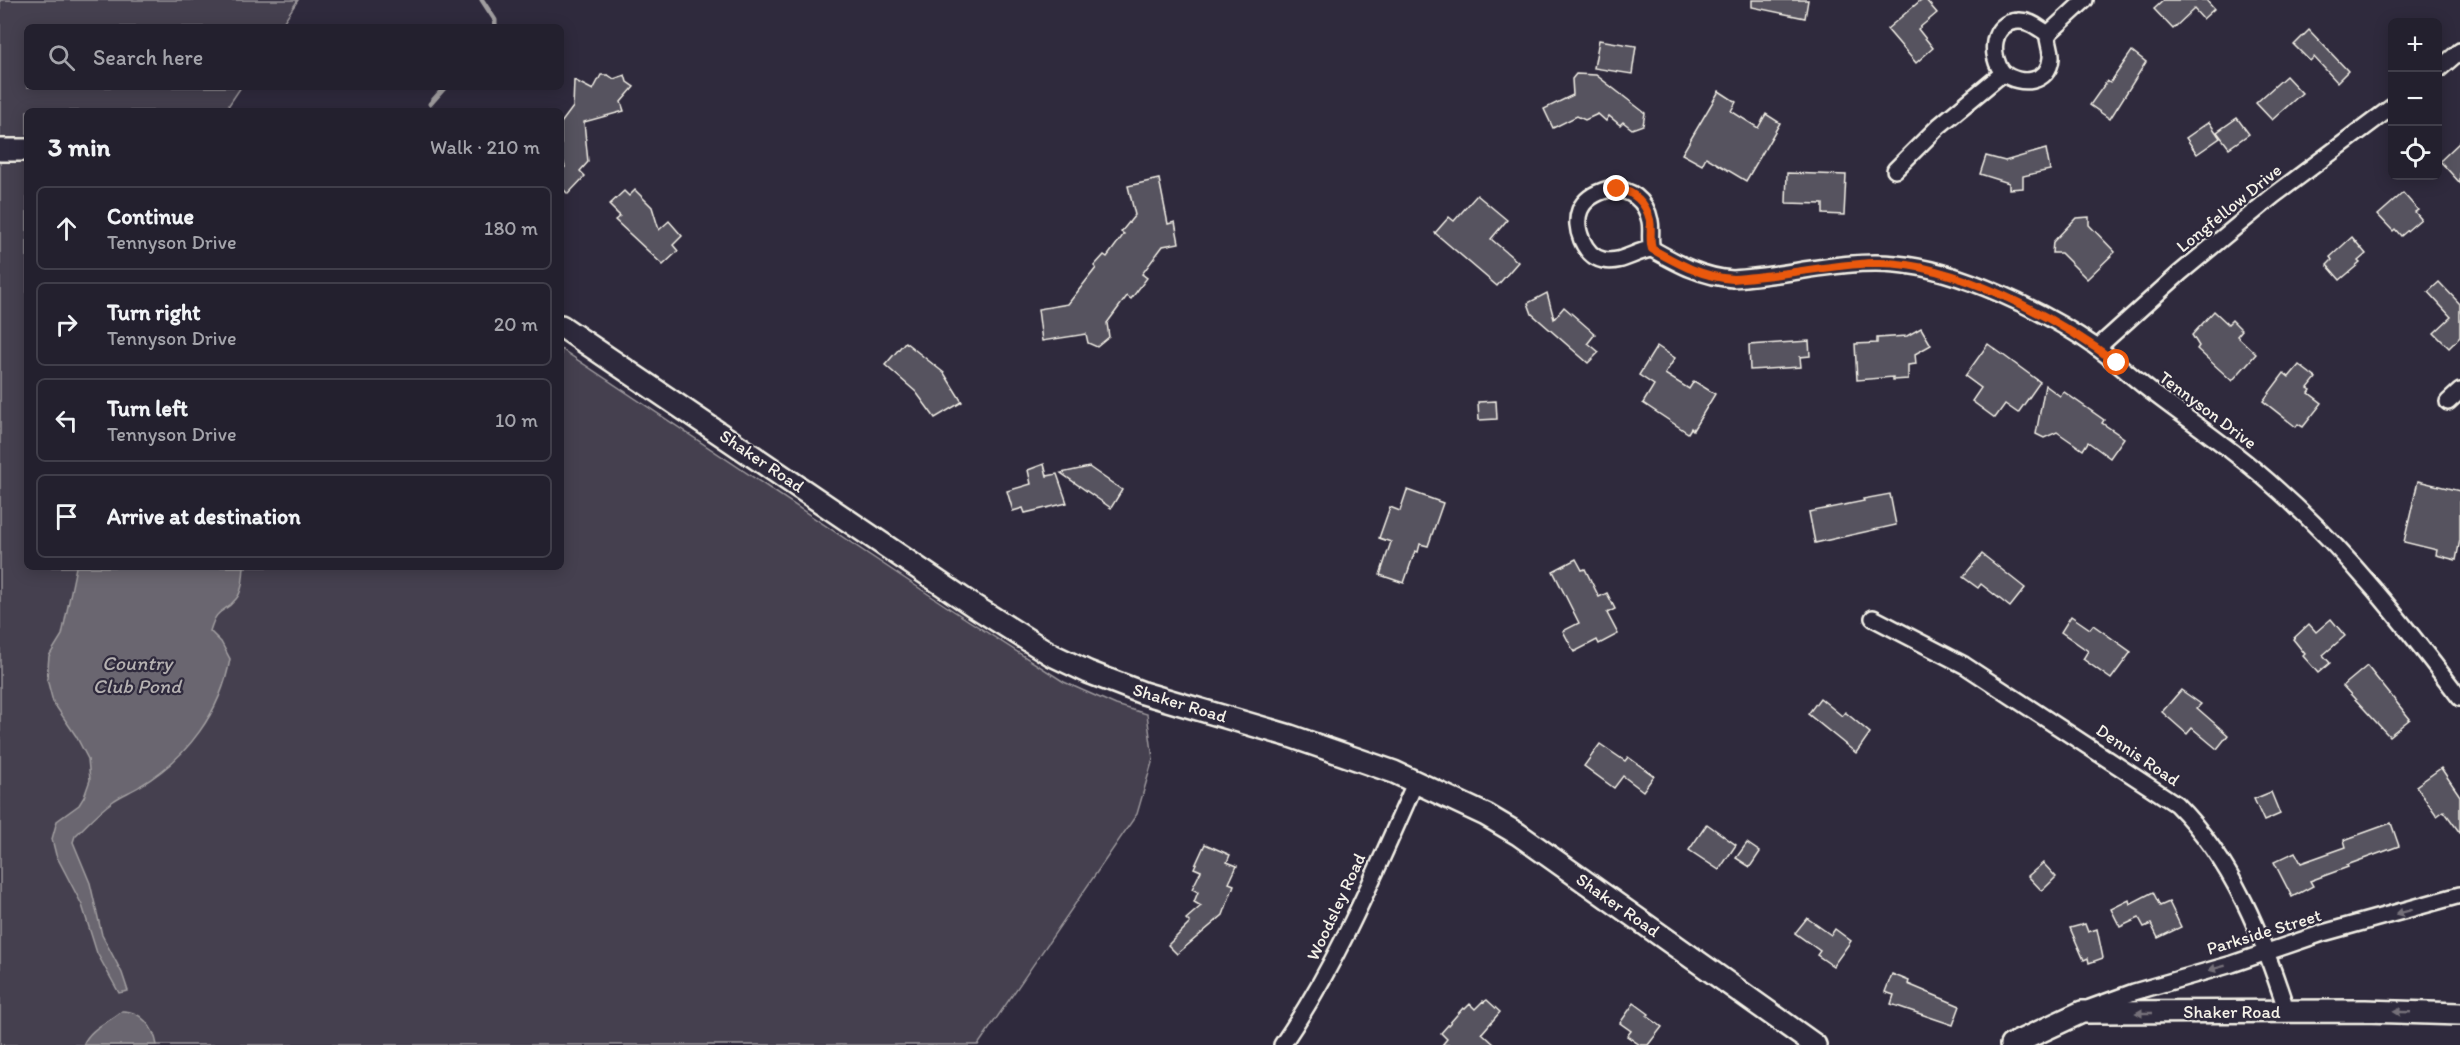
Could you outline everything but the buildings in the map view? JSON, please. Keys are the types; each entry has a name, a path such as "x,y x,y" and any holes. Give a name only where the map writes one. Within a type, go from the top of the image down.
{"main road":[{"path":"0,150 24,150"},
{"name":"Shaker Road","path":"564,328 974,606 1052,655 1088,672 1143,693 1290,736 1394,772 1486,815 1518,834 1815,1045"},
{"name":"Shaker Road","path":"2011,1045 2082,1012 2365,1011 2460,1014"}],"street":[{"path":"2048,34 2085,0"},
{"path":"2023,21 2048,34 2051,58 2046,71 2039,78 2025,81 2003,73 1997,65 1993,51 1996,38 2004,26 2023,21"},
{"path":"2442,67 2460,51"},
{"path":"1895,170 1939,126 2003,73"},
{"name":"Longfellow Drive","path":"2097,348 2180,273 2273,195 2388,110"},
{"path":"1617,189 1631,193 1643,204 1647,212 1652,249 1643,250 1619,261 1601,260 1593,256 1580,234 1580,210 1589,198 1602,191 1617,189"},
{"name":"Tennyson Drive","path":"1652,249 1695,272 1733,279 1875,263 1909,266 1952,277 2024,305 2097,348 2251,466 2304,514 2380,594 2460,698"},
{"path":"2448,402 2460,391"},
{"name":"Dennis Road","path":"1873,618 1964,665 2176,804 2204,834 2241,896 2268,952 2287,1012"},
{"name":"Woodsley Road","path":"1282,1045 1306,1008 1348,932 1416,781"},
{"name":"Parkside Street","path":"2082,1012 2134,992 2323,933 2460,895"}],"shaded area":[{"path":"0,0 298,0 282,24 24,24 24,90 239,90 227,108 24,108 24,570 564,570 564,351 1064,682 1116,705 1147,714 1153,759 1137,814 978,1045 0,1045"}],"water":[{"name":"Country Club Pond","path":"75,570 244,570 238,596 215,617 210,631 221,642 230,659 219,697 210,715 199,732 173,762 157,775 107,806 75,836 73,842 90,883 102,935 122,973 128,991 119,993 97,953 82,905 56,855 52,839 57,821 79,805 90,780 88,759 76,736 53,702 47,679 49,656 62,635"},
{"path":"122,1011 129,1011 141,1017 153,1032 157,1045 83,1045 95,1029"}],"waterway":[{"path":"482,0 495,20 495,24"},
{"path":"430,104 442,90"}],"route":[{"path":"1617,189 1631,193 1643,204 1650,221 1652,249 1695,272 1733,279 1875,263 1909,266 1952,277 2024,305 2080,336 2117,363"}]}
